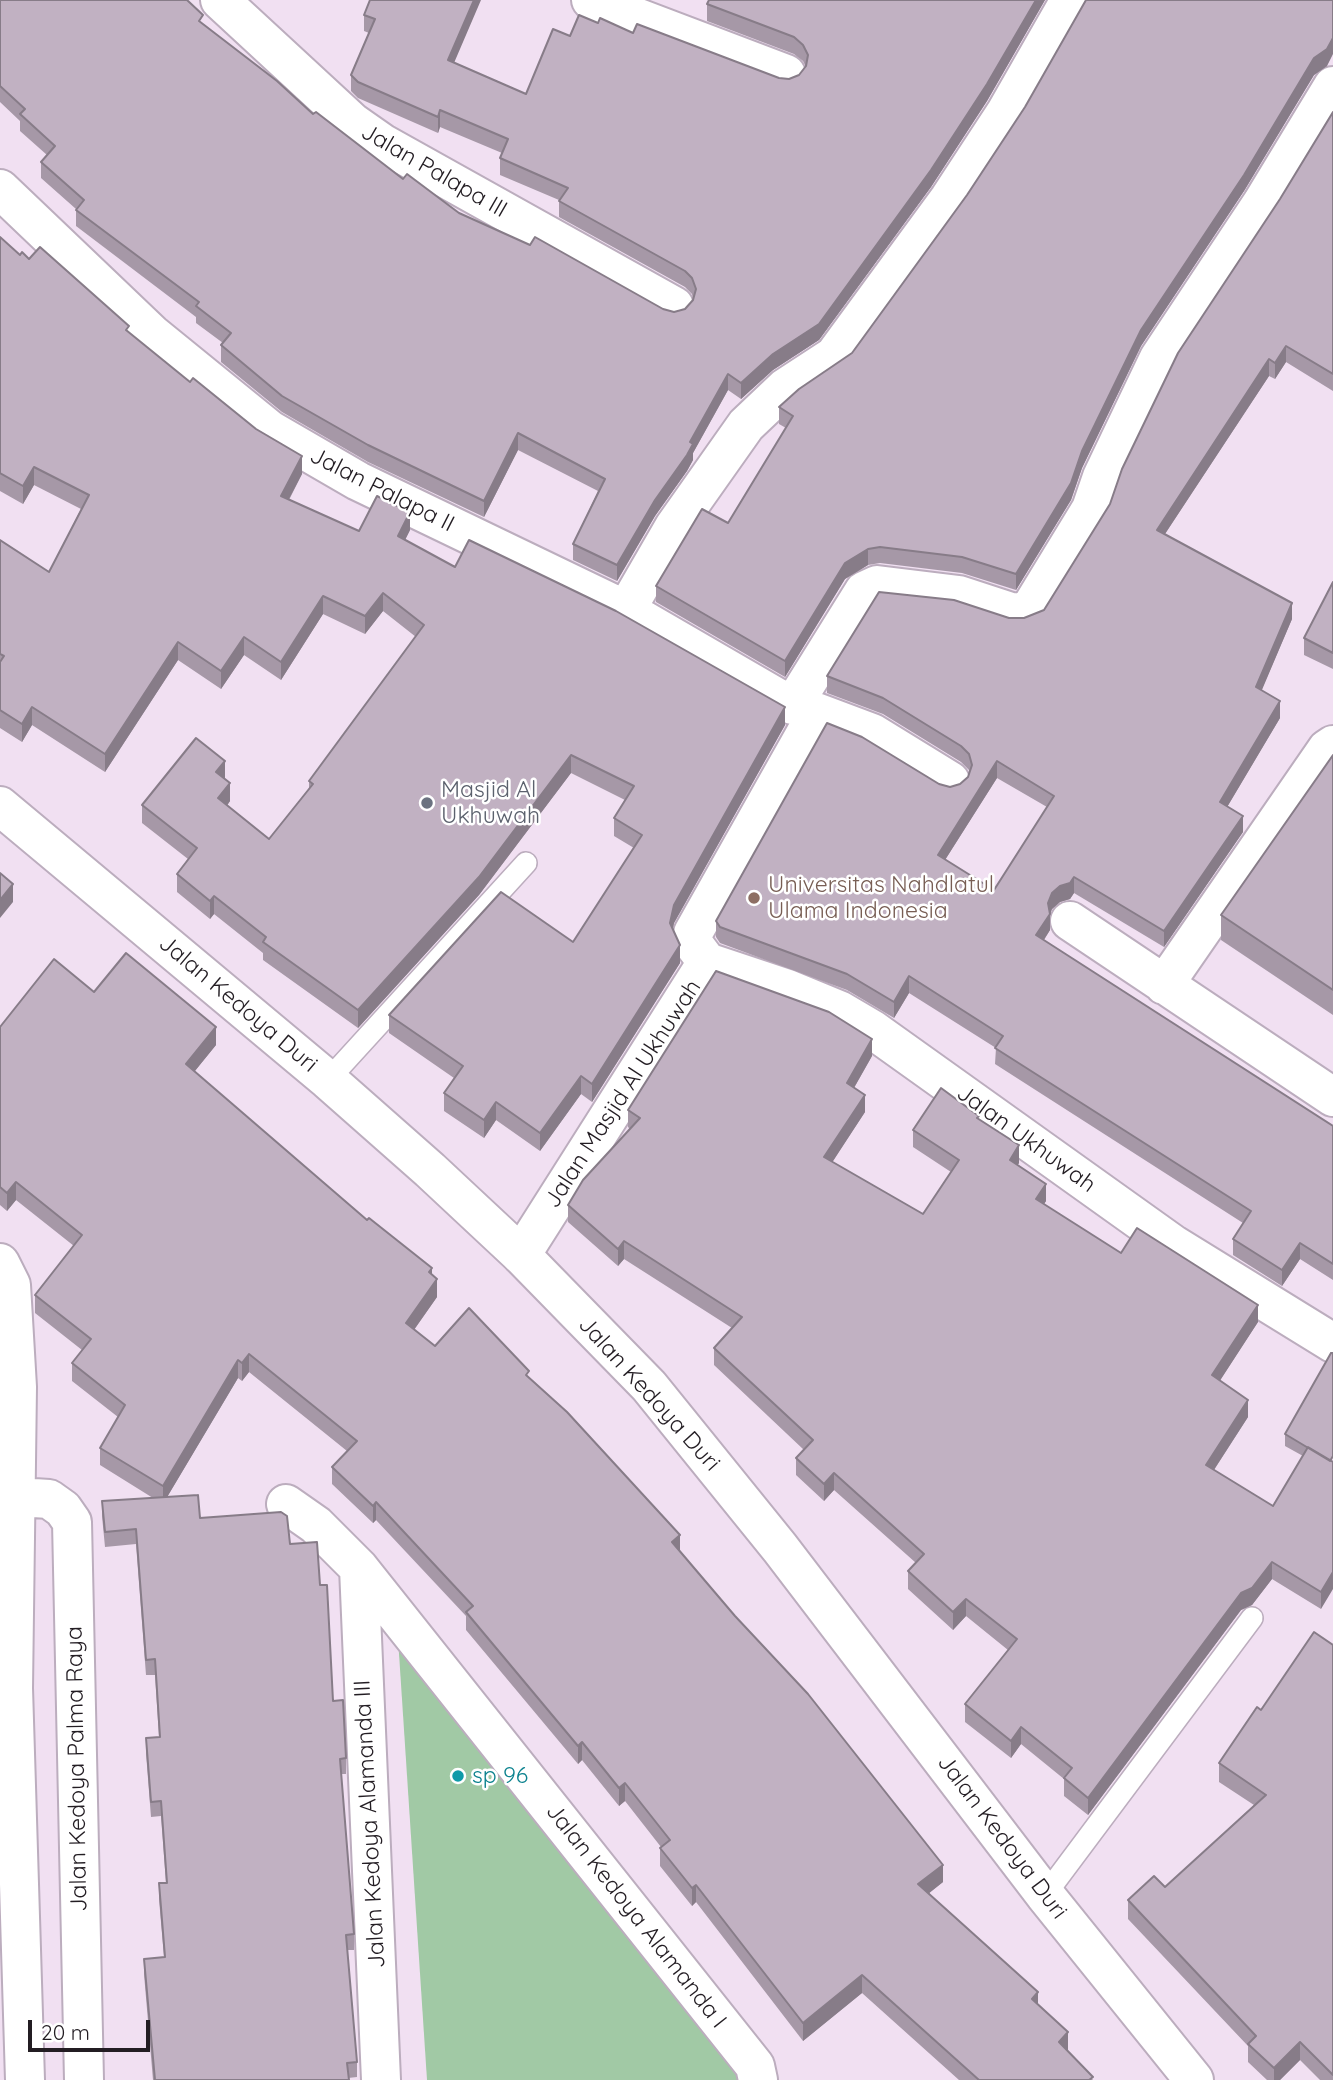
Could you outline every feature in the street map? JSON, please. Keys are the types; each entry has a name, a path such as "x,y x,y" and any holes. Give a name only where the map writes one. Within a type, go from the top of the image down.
{"street":[{"name":"Jalan Palapa III","path":"220,0 352,122 382,143 674,306"},
{"path":"591,0 786,74"},
{"path":"626,610 674,527 746,425 785,388 834,356 949,199 1006,113 1070,0"},
{"path":"805,709 864,591 877,585 959,595 1011,612 1025,613 1030,609 1091,509 1102,477 1160,358 1262,204 1333,86"},
{"name":"Jalan Palapa II","path":"0,189 152,334 270,430 358,481 626,610 805,709 872,733 950,780"},
{"name":"Jalan Masjid Al Ukhuwah","path":"521,1255 707,962 692,942 693,933 805,709"},
{"path":"1164,985 1327,749 1333,745"},
{"name":"Jalan Kedoya Duri","path":"0,806 328,1080 521,1255 649,1386 780,1548 1045,1895 1194,2080"},
{"path":"1070,921 1333,1097"},
{"name":"Jalan Ukhuwah","path":"707,962 801,994 839,1010 873,1030 1174,1245 1333,1343"},
{"path":"0,1263 12,1285 17,1387 18,1497 6,1688 12,2037 25,2080"},
{"name":"Jalan Kedoya Palma Raya","path":"18,1497 48,1499 63,1509 72,1522 84,2080"},
{"name":"Jalan Kedoya Alamanda I","path":"286,1504 316,1525 359,1568 755,2066 758,2080"},
{"name":"Jalan Kedoya Alamanda III","path":"359,1568 381,2080"}],"lane":[{"path":"328,1080 526,863"},
{"path":"1045,1895 1252,1618"}],"green space":[{"path":"396,1608 766,2080 427,2080"}],"building":[{"path":"0,0 187,0 203,15 199,21 277,81 313,114 316,112 403,179 407,174 459,213 530,245 535,237 663,309 674,312 685,309 693,300 696,289 692,278 685,271 559,201 568,188 500,158 508,139 440,110 438,117 358,82 351,75 375,19 364,15 370,0 474,0 448,60 526,94 553,29 570,36 579,15 598,23 600,18 633,33 637,24 779,78 789,79 799,75 806,66 808,55 803,45 794,37 707,4 709,0 1036,0 987,84 931,170 819,324 773,354 741,383 728,374 690,442 693,444 687,455 655,500 617,565 573,544 605,479 518,433 484,501 368,445 282,396 221,345 231,333 196,306 199,302 76,210 84,200 41,162 55,146 20,114 25,109 0,86"},
{"path":"1086,0 1333,0 1333,38 1327,49 1314,58 1244,175 1141,330 1082,451 1071,483 1016,574 962,557 880,547 868,549 845,563 785,661 656,586 702,509 728,523 793,416 779,407 799,389 852,353 967,195 1025,107"},
{"path":"1333,112 1333,374 1286,346 1275,363 1269,359 1157,530 1292,603 1256,687 1280,701 1220,802 1243,816 1164,931 1074,877 1070,883 1060,886 1052,893 1048,903 1050,914 1036,935 1333,1126 1333,1264 1300,1243 1282,1270 1233,1239 1251,1211 995,1048 1003,1036 909,976 894,1002 847,974 720,927 716,921 827,723 862,737 939,784 950,787 960,784 968,777 972,765 969,754 961,746 883,698 827,676 879,592 954,600 1009,618 1024,618 1044,610 1110,504 1122,469 1178,353 1280,199","holes":["997,761 1054,796 994,890 938,855"]},
{"path":"0,237 20,255 22,252 29,259 40,247 129,326 126,330 190,382 193,378 256,429 302,456 281,496 359,531 377,496 410,512 398,536 455,567 469,540 616,611 785,707 674,905 670,923 680,945 592,1084 581,1076 540,1133 496,1102 484,1120 444,1093 463,1066 389,1015 501,892 573,942 642,835 614,818 634,786 571,755 479,877 358,1010 263,942 266,937 214,896 210,901 177,874 197,848 142,805 196,738 225,761 216,772 230,783 218,798 269,839 313,784 309,781 424,625 383,593 365,616 323,596 281,662 244,637 221,671 178,642 105,754 32,707 22,724 0,710 0,662 4,656 0,654 0,540 49,572 89,495 34,467 23,486 0,473"},
{"path":"1333,582 1333,653 1304,638"},
{"path":"1333,755 1333,990 1221,915"},
{"path":"0,873 13,884 0,900"},
{"path":"126,953 216,1027 186,1064 367,1220 369,1218 432,1268 429,1272 437,1279 406,1323 435,1346 469,1308 529,1371 526,1375 567,1412 680,1535 672,1542 735,1616 808,1694 943,1865 918,1884 1038,1992 1032,1999 1068,2032 1059,2042 1093,2077 1089,2080 979,2080 862,1975 803,2023 696,1885 692,1888 660,1848 670,1840 625,1783 619,1788 582,1742 578,1746 466,1612 473,1606 376,1502 373,1506 332,1467 357,1441 249,1354 242,1363 238,1360 163,1486 100,1448 125,1405 72,1363 91,1339 35,1295 82,1235 16,1182 7,1193 0,1187 0,1027 54,959 94,992"},
{"path":"716,971 829,1012 872,1039 847,1083 865,1095 824,1157 923,1214 959,1160 913,1130 941,1088 979,1116 977,1118 1019,1145 1010,1160 1046,1184 1036,1199 1121,1253 1137,1228 1258,1305 1212,1375 1248,1400 1206,1465 1273,1506 1308,1447 1333,1462 1333,1572 1321,1592 1272,1562 1252,1588 1241,1593 1088,1798 1064,1778 1072,1768 1021,1727 1011,1741 965,1704 1017,1639 966,1599 953,1612 908,1571 924,1554 834,1473 824,1484 796,1458 813,1440 714,1348 742,1317 624,1241 618,1249 568,1205 583,1180 640,1118 628,1110"},
{"path":"1331,1353 1333,1456 1330,1461 1285,1434"},
{"path":"198,1495 200,1518 281,1512 287,1516 290,1544 317,1542 320,1585 327,1585 333,1701 343,1700 346,1758 340,1759 354,1934 346,1935 357,2062 347,2063 349,2080 155,2080 144,1959 165,1957 159,1883 167,1883 161,1801 151,1802 146,1738 160,1737 155,1659 146,1660 136,1529 105,1532 102,1501"},
{"path":"1314,1632 1333,1645 1333,2075 1300,2042 1274,2068 1248,2044 1256,2036 1128,1900 1154,1876 1165,1887 1266,1795 1219,1763 1257,1707 1261,1710"}],"place":[{"name":"Masjid Al Ukhuwah","path":"427,803"},
{"name":"Universitas Nahdlatul Ulama Indonesia","path":"754,898"},
{"name":"sp 96","path":"458,1776"}]}
